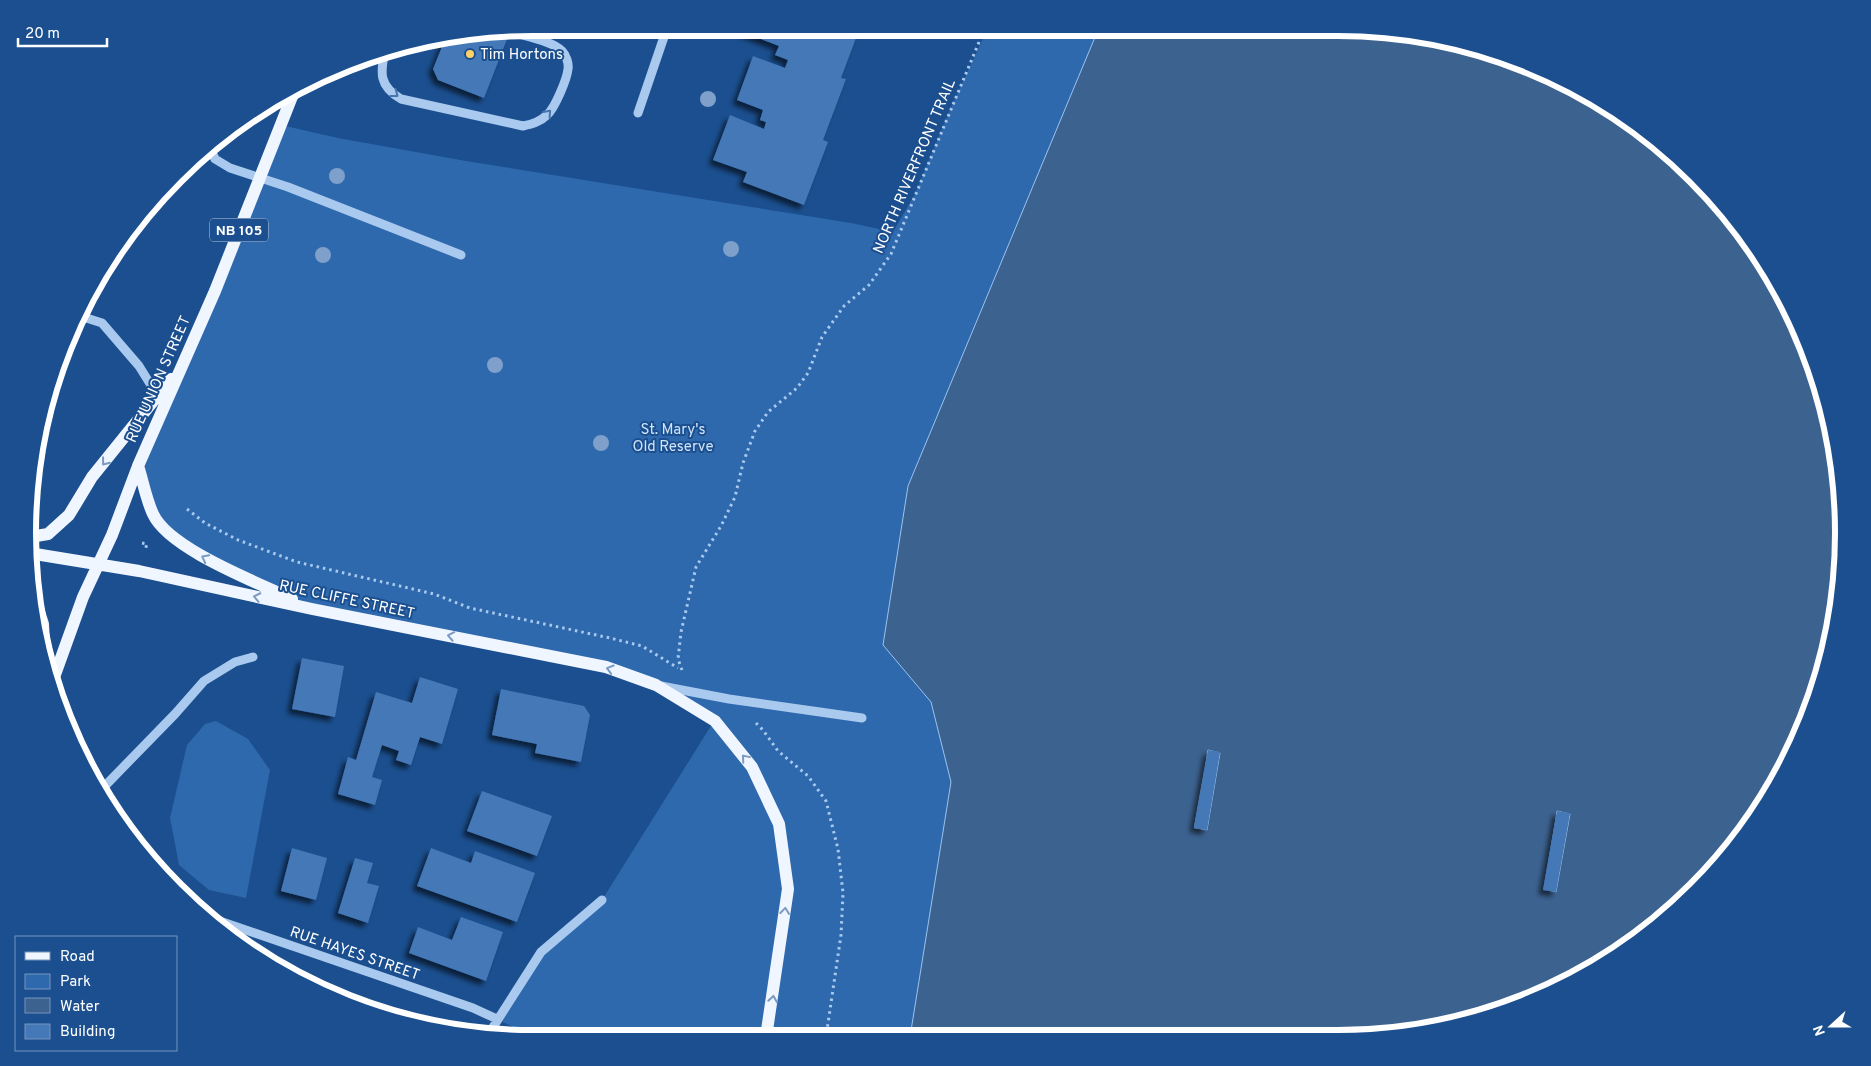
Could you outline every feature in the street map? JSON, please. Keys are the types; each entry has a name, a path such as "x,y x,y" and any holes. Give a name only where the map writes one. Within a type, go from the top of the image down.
{"main road":[{"name":"RUE UNION STREET","path":"56,672 83,597 112,535 138,466 215,291 291,100"},
{"path":"36,536 48,534 69,515 92,477 180,369"},
{"path":"138,466 153,514 164,530 199,556 312,609"},
{"name":"RUE CLIFFE STREET","path":"37,554 139,571 312,609 606,667 656,685 715,721 752,766 779,824 788,889 767,1030"}],"street":[{"path":"384,60 382,75 385,86 400,99 523,126 533,124 549,114 568,70 567,61 562,51 553,45 525,36"},
{"path":"638,113 664,36"},
{"path":"212,154 214,159 230,168 288,186 461,255"},
{"path":"85,318 102,323 140,366 157,395"},
{"path":"106,785 175,714 204,681 235,662 252,657"},
{"path":"656,685 862,718"},
{"path":"492,1028 541,952 602,900"},
{"name":"RUE HAYES STREET","path":"227,923 473,1008 497,1019"}],"path":[{"name":"NORTH RIVERFRONT TRAIL","path":"187,509 205,523 238,540 297,562 434,594 470,608 642,646 682,671 678,660 681,632 696,567 721,526 735,497 743,463 755,431 768,412 797,388 808,373 822,337 844,306 869,285 891,254 982,36"},
{"path":"142,543 147,544 144,555"}],"green space":[{"name":"St. Mary's Old Reserve","path":"984,36 1096,36 908,486 883,645 931,702 951,782 911,1030 518,1030 497,1019 541,952 602,900 714,721 656,685 606,667 312,609 164,530 138,466 281,125 338,138 466,161 851,223 893,232 915,194 952,105"},
{"path":"216,721 248,739 270,770 246,898 209,890 179,865 170,818 187,745 205,724"}],"water":[{"path":"1096,36 1338,36 1403,40 1467,53 1498,63 1558,87 1586,103 1614,120 1666,160 1711,205 1732,231 1751,257 1784,313 1797,343 1818,404 1831,468 1834,501 1835,533 1831,598 1818,662 1797,723 1784,753 1751,809 1711,861 1666,906 1614,946 1558,979 1528,992 1467,1013 1403,1026 1370,1029 911,1030 951,782 931,702 883,645 908,486","holes":["1208,750 1220,753 1207,830 1194,828","1557,811 1570,814 1556,892 1544,889"]}],"building":[{"path":"753,36 857,36 841,78 846,79 823,140 828,142 804,205 743,182 747,172 713,160 730,115 764,129 766,122 760,120 763,110 737,100 753,56 785,68 788,60 775,55 779,46"},
{"name":"Tim Hortons","path":"501,37 507,39 484,98 438,80 433,69 443,45"},
{"path":"302,658 344,666 335,717 292,709"},
{"path":"420,677 458,689 442,744 420,737 411,765 396,760 399,751 382,745 372,777 382,780 375,805 338,794 348,757 356,760 376,692 412,703"},
{"path":"501,689 584,706 590,715 581,762 535,753 537,744 492,735"},
{"path":"1208,750 1220,752 1207,830 1194,828"},
{"path":"482,791 552,816 537,856 467,831"},
{"path":"1557,811 1570,813 1556,892 1543,890"},
{"path":"292,848 327,858 316,900 281,891"},
{"path":"431,848 471,863 475,851 535,873 517,922 417,886"},
{"path":"355,858 373,863 367,883 379,886 368,923 338,913"},
{"path":"461,917 503,932 486,981 409,953 418,927 452,940"}],"place":[{"name":"Tim Hortons","path":"470,54"}]}
